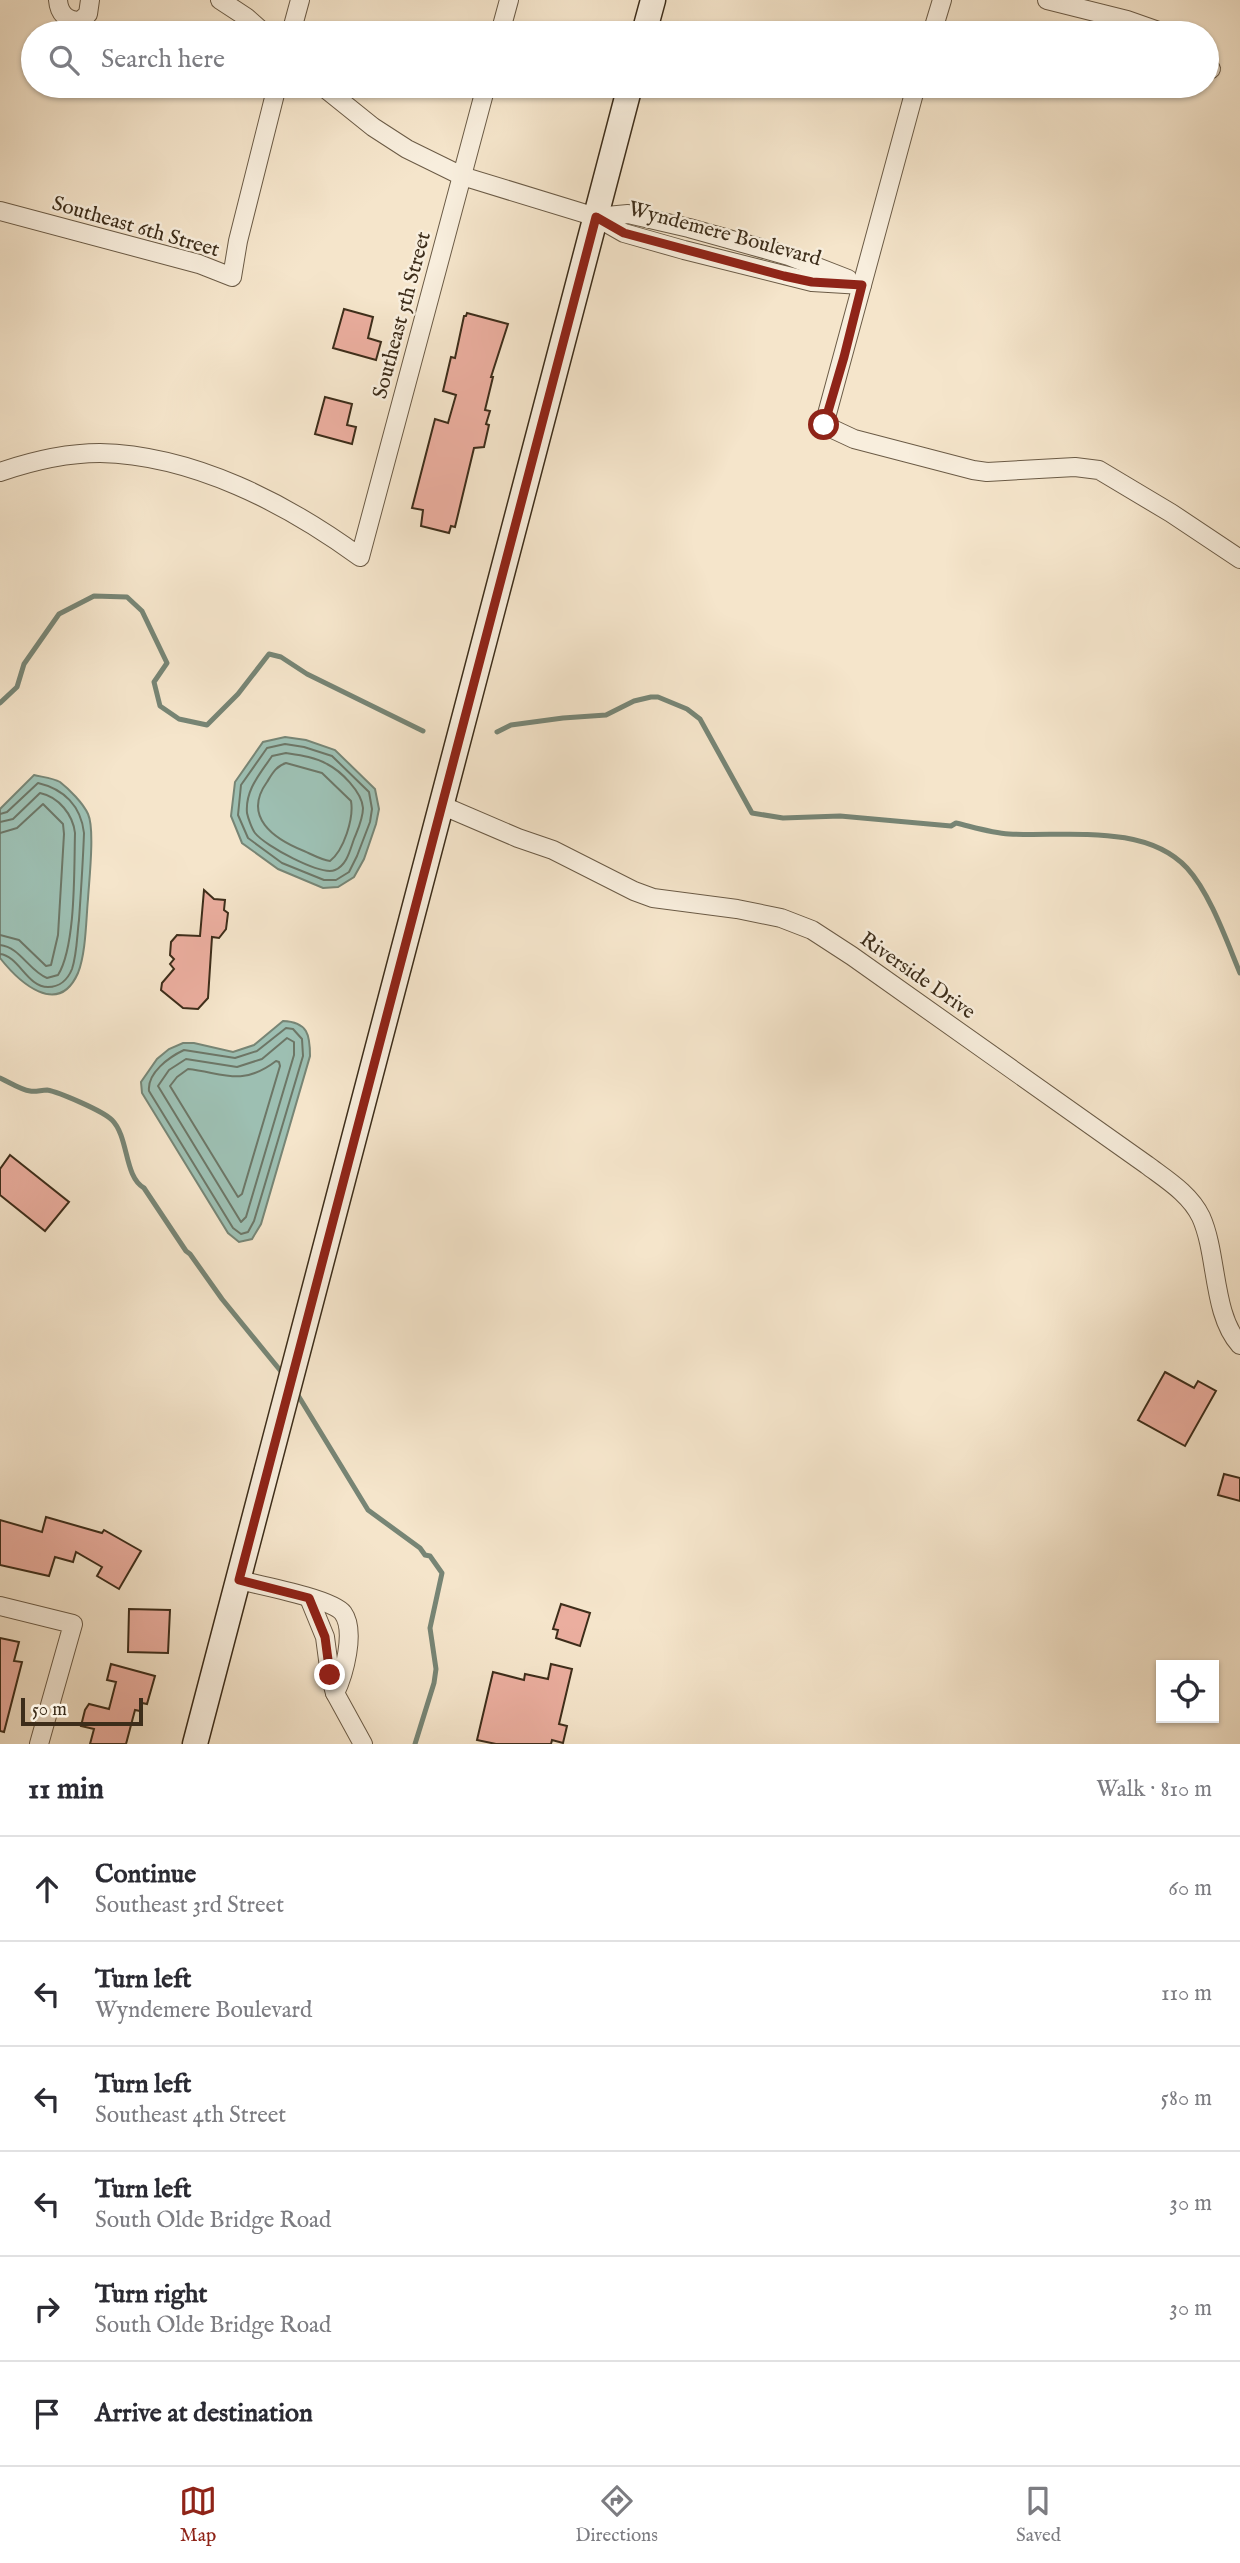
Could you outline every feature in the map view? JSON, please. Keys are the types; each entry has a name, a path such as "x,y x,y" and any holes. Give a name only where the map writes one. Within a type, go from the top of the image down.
{"main road":[{"path":"647,21 653,0"},
{"path":"195,1744 627,98"}],"street":[{"path":"58,0 62,15 80,21 88,14 90,0"},
{"path":"220,0 250,21"},
{"path":"294,21 300,0"},
{"path":"503,21 509,0"},
{"path":"936,21 942,0"},
{"path":"1046,0 1130,21"},
{"name":"Southeast 6th Street","path":"0,212 199,264 232,277 238,241 274,98"},
{"name":"Wyndemere Boulevard","path":"337,98 373,127 407,149 462,176 596,217 624,233 784,276 812,282 862,285"},
{"name":"Southeast 5th Street","path":"0,472 67,455 125,455 155,461 219,478 246,490 325,531 360,557 483,98"},
{"path":"913,98 824,425 854,439 973,470 987,472 1075,467 1099,470 1240,559"},
{"name":"Riverside Drive","path":"441,805 553,850 644,895 781,918 812,930 852,956 1147,1165 1186,1197 1201,1217 1228,1326 1240,1345"},
{"path":"239,1580 309,1598 339,1609 347,1621 346,1665 335,1693"},
{"path":"309,1598 325,1637 335,1693 363,1744"},
{"path":"0,1606 73,1624 39,1744"}],"water":[{"path":"285,737 306,740 335,750 375,789 379,809 364,859 354,877 338,887 323,888 278,869 242,843 231,816 235,782 263,742"},
{"path":"34,775 60,782 71,792 88,814 91,831 81,965 70,986 60,993 50,994 28,985 0,958 0,809"},
{"path":"283,1021 303,1027 308,1036 310,1056 261,1224 252,1239 239,1242 228,1233 142,1093 141,1082 157,1059 169,1049 183,1043 194,1043 233,1052 254,1045"}],"building":[{"path":"344,309 373,317 368,338 381,342 376,360 333,348"},
{"path":"467,313 508,324 491,377 485,410 490,411 486,424 489,425 484,447 474,448 455,527 451,526 449,533 421,526 423,510 412,508 435,419 448,423 456,395 443,391 451,357 455,358 464,316"},
{"path":"325,397 352,404 347,425 356,427 352,444 315,434"},
{"path":"204,890 214,899 225,900 224,910 228,913 226,929 219,938 212,937 208,998 198,1009 183,1008 161,990 162,983 174,969 170,964 174,959 170,955 171,942 177,935 200,936"},
{"path":"10,1155 69,1202 45,1231 0,1195 0,1169"},
{"path":"1165,1372 1194,1388 1198,1381 1216,1391 1185,1446 1138,1420"},
{"path":"1224,1474 1240,1478 1240,1501 1218,1495"},
{"path":"46,1517 102,1533 104,1530 141,1551 119,1589 97,1576 102,1567 76,1552 73,1562 55,1557 49,1576 0,1565 0,1520 42,1532"},
{"path":"561,1604 590,1613 580,1646 556,1638 558,1630 553,1629"},
{"path":"129,1609 170,1610 168,1653 128,1652"},
{"path":"0,1638 19,1642 14,1661 22,1662 4,1732 0,1731"},
{"path":"111,1664 155,1676 147,1704 142,1703 140,1711 135,1710 126,1744 90,1744 94,1729 81,1726 85,1710 89,1704 109,1709 116,1682 107,1680"},
{"path":"551,1664 572,1669 559,1724 567,1726 563,1743 552,1740 551,1744 496,1744 477,1740 493,1672 524,1680 525,1674 548,1679"}],"waterway":[{"path":"0,703 17,687 24,664 59,614 94,596 127,597 142,611 167,663 154,682 160,706 179,719 207,725 238,694 269,654 281,657 307,674 423,731"},
{"path":"497,732 511,725 606,715 634,701 658,697 687,709 700,719 752,813 783,818 840,816 951,826 956,823 1003,833 1104,835 1149,844 1170,854 1195,878 1217,918 1240,973"},
{"path":"0,1078 26,1090 47,1090 61,1094 112,1120 121,1136 138,1183 222,1299 284,1375"},
{"path":"296,1392 368,1510 420,1548 425,1555 430,1556 442,1573 430,1628 436,1669 434,1683 415,1744"}],"route":[{"path":"330,1675 325,1637 309,1598 239,1580 596,217 624,233 784,276 812,282 862,285 824,425"}]}
